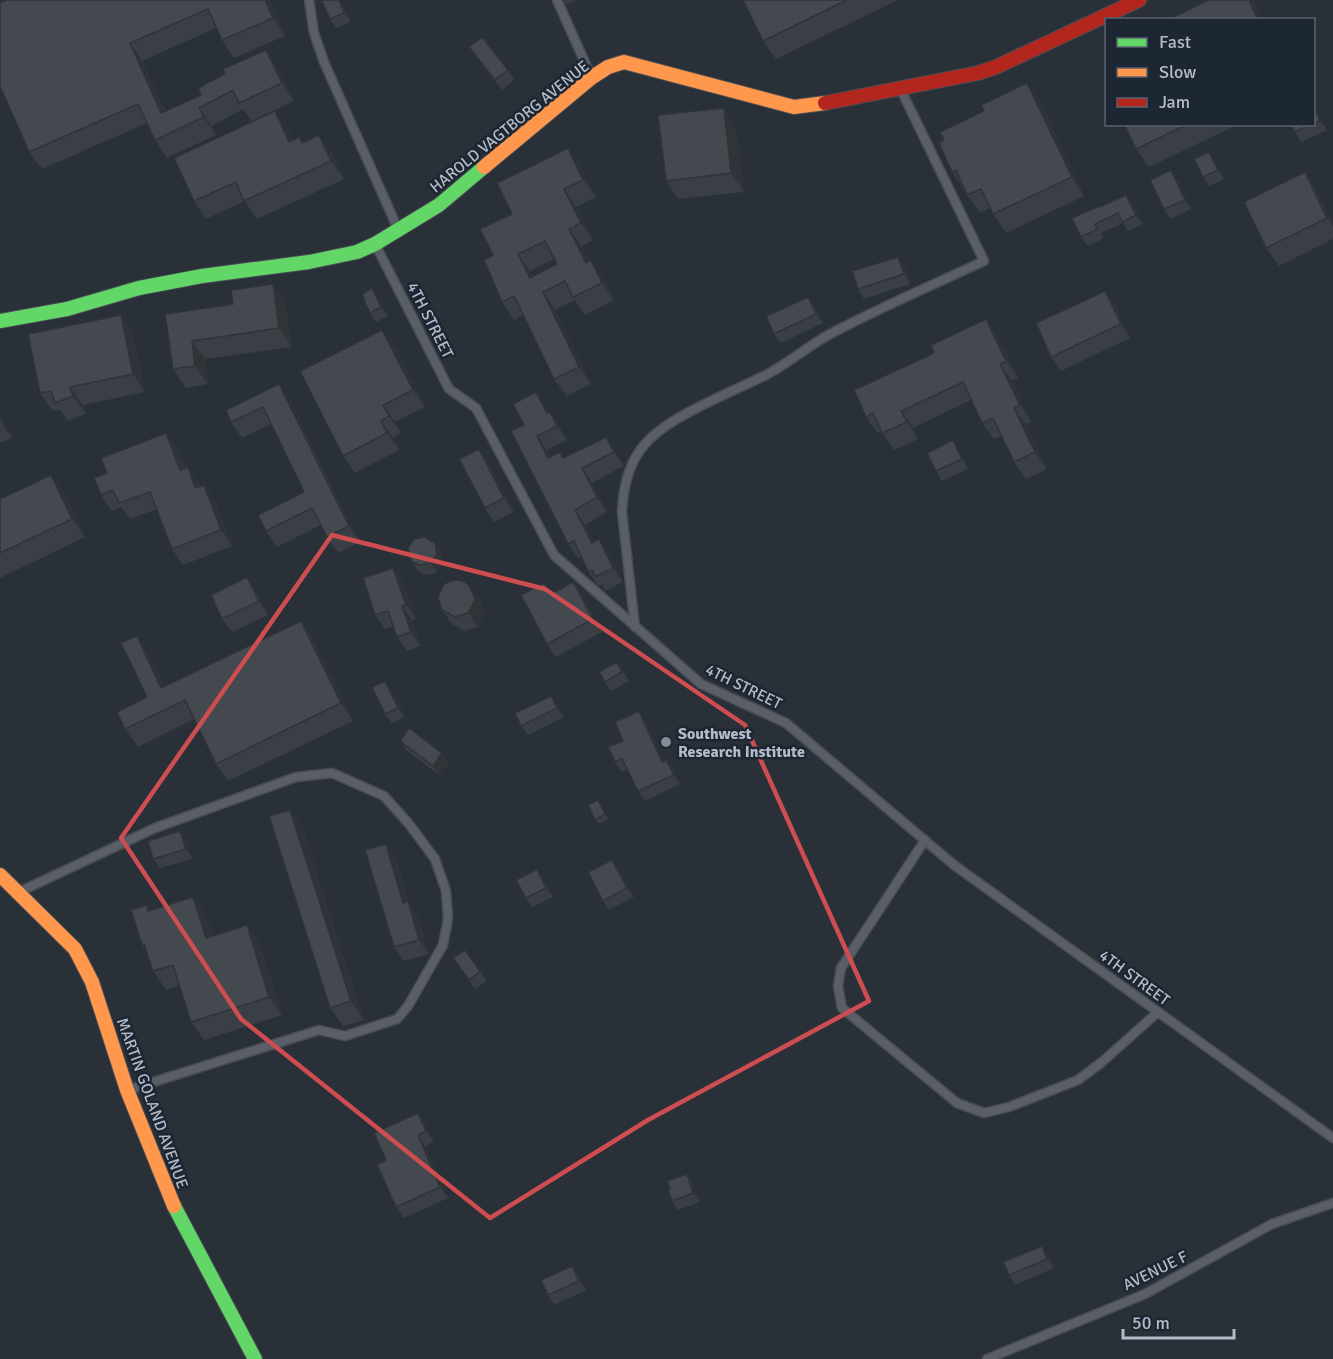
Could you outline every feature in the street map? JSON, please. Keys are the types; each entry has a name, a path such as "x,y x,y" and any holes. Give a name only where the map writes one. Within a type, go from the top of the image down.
{"street":[{"name":"HAROLD VAGTBORG AVENUE","path":"0,321 67,309 129,290 192,278 343,256 375,244 439,205 591,78 608,67 624,62 794,107 812,106 996,68 1139,0"},
{"name":"MARTIN GOLAND AVENUE","path":"0,875 75,949 92,982 127,1090 176,1210 255,1359"}],"lane":[{"path":"309,0 314,33 324,62 398,231"},
{"path":"557,0 591,78"},
{"path":"635,627 622,512 623,498 633,462 657,432 703,406 769,374 830,334 984,261 901,89"},
{"name":"4TH STREET","path":"375,244 449,389 476,408 554,555 701,684 786,723 954,865 1333,1138"},
{"path":"18,892 155,828 296,777 332,773 384,796 435,858 446,891 448,919 443,945 408,1006 397,1020 345,1036 319,1030 127,1090"},
{"path":"925,840 841,968 838,986 842,1008 957,1103 984,1113 1009,1107 1078,1080 1102,1062 1158,1012"},
{"name":"AVENUE F","path":"987,1359 1145,1294 1272,1224 1333,1203"}],"highlighted area":[{"path":"332,535 545,589 745,725 869,1001 648,1120 490,1218 241,1019 121,838"}],"building":[{"path":"6,0 265,0 273,18 222,40 208,9 130,43 161,113 201,95 198,88 225,74 223,69 266,50 282,83 239,103 233,90 199,108 204,117 155,140 138,104 29,152 0,86 0,3"},
{"path":"323,0 339,0 344,13 330,19"},
{"path":"743,0 847,0 763,41"},
{"path":"1209,0 1249,0 1257,18 1171,18"},
{"path":"482,37 508,70 495,80 469,47"},
{"path":"1027,83 1072,177 993,214 981,189 967,195 956,170 952,172 939,143 944,140 940,132 984,111 981,105"},
{"path":"724,108 731,173 666,181 658,115"},
{"path":"1315,108 1320,121 1315,124"},
{"path":"275,111 289,142 299,137 302,143 319,135 331,161 244,201 236,182 194,201 174,158"},
{"path":"1125,126 1184,126 1136,149"},
{"path":"1292,126 1308,126 1295,132"},
{"path":"568,148 583,180 564,189 581,223 569,229 586,263 591,260 602,283 573,297 565,281 543,292 579,367 554,379 514,296 502,302 484,260 493,255 480,229 512,214 497,183","holes":["545,241 557,264 530,278 518,254"]},
{"path":"1209,152 1218,170 1203,177 1194,159"},
{"path":"1171,170 1185,200 1164,209 1150,180"},
{"path":"1305,172 1327,218 1266,248 1244,202"},
{"path":"1126,195 1136,215 1122,222 1118,213 1095,224 1097,229 1081,237 1072,218"},
{"path":"898,257 904,274 858,289 852,271"},
{"path":"273,284 279,328 192,341 195,366 173,369 165,314 233,304 231,290"},
{"path":"372,288 381,307 370,313 362,294"},
{"path":"1105,291 1121,324 1051,357 1036,323"},
{"path":"808,297 816,314 774,334 766,316"},
{"path":"121,315 133,374 70,387 73,396 55,403 51,391 40,393 28,334"},
{"path":"986,319 1006,361 1000,364 1020,405 1014,408 1035,452 1014,462 993,418 982,423 963,382 901,411 907,422 882,433 873,413 866,417 854,390 934,353 931,345"},
{"path":"382,330 413,390 383,405 389,416 381,421 387,433 343,456 300,371"},
{"path":"279,384 349,526 327,537 312,508 266,531 258,515 304,492 263,407 231,422 226,410"},
{"path":"536,392 557,426 537,436 548,458 560,452 563,458 606,437 614,452 582,468 597,497 575,510 592,543 599,539 613,568 595,577 593,571 588,571 574,541 568,544 511,431 524,425 513,404"},
{"path":"166,433 180,470 188,467 195,488 204,485 221,530 172,549 150,492 119,503 113,490 101,495 94,478 107,473 101,458"},
{"path":"953,440 962,459 936,471 927,453"},
{"path":"479,449 504,498 485,508 459,459"},
{"path":"51,475 72,519 0,553 0,499"},
{"path":"425,537 435,543 437,554 431,563 420,565 412,562 408,548 414,539"},
{"path":"393,568 406,605 402,606 411,632 397,637 388,611 375,615 363,578"},
{"path":"247,577 259,601 222,619 211,595"},
{"path":"458,580 470,587 475,600 468,613 455,617 442,610 438,597 444,584"},
{"path":"573,582 593,619 547,644 521,595 544,583 551,594"},
{"path":"301,621 341,703 216,764 185,700 125,729 117,712 147,697 121,643 137,636 161,688"},
{"path":"617,662 622,672 605,682 599,672"},
{"path":"385,681 398,708 385,714 372,687"},
{"path":"551,696 557,708 521,726 515,713"},
{"path":"639,711 662,762 666,760 674,775 638,791 622,759 615,762 608,747 623,741 615,722"},
{"path":"409,728 442,753 433,766 400,741"},
{"path":"598,800 605,814 595,820 588,805"},
{"path":"290,810 351,1001 330,1008 269,816"},
{"path":"180,831 186,849 153,859 148,841"},
{"path":"386,844 403,903 408,901 419,940 394,947 365,850"},
{"path":"612,860 627,888 603,901 588,872"},
{"path":"537,869 546,888 526,898 516,880"},
{"path":"193,897 206,938 247,925 269,997 191,1022 173,965 153,971 131,910 146,905 148,911"},
{"path":"465,950 480,971 469,980 453,958"},
{"path":"418,1113 426,1131 418,1135 440,1187 396,1207 377,1165 386,1160 374,1133"},
{"path":"687,1174 693,1193 672,1201 667,1181"},
{"path":"1042,1246 1047,1259 1009,1275 1003,1262"},
{"path":"572,1266 579,1281 548,1295 541,1280"}],"traffic: fast":[{"path":"0,321 67,309 139,288 202,276 309,262 357,252 375,244 439,205 484,167"},
{"path":"174,1206 255,1359"}],"traffic: slow":[{"path":"484,167 591,78 608,67 624,62 794,107 825,103"},
{"path":"0,875 75,949 92,982 127,1090 174,1206"}],"traffic: jam":[{"path":"825,103 978,73 996,67 1139,0"}],"place":[{"name":"Southwest Research Institute","path":"666,742"}]}
